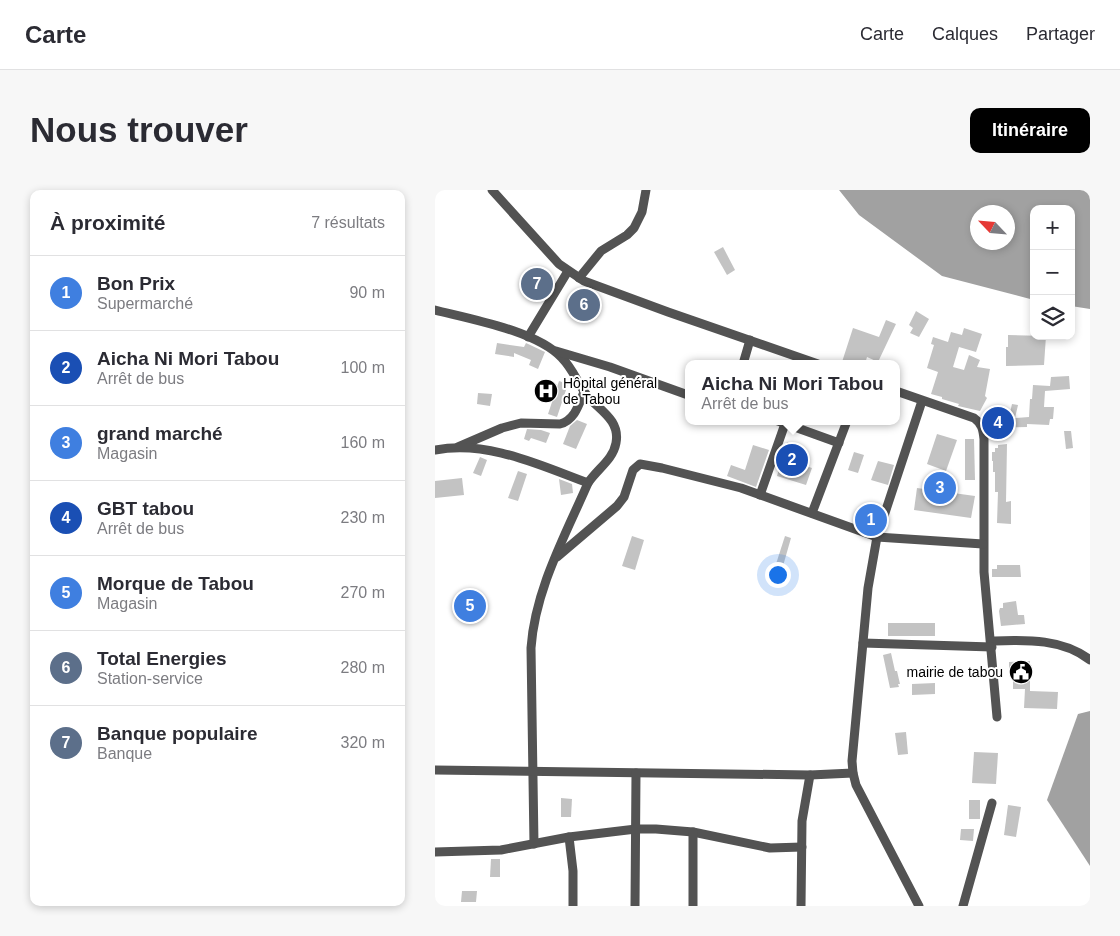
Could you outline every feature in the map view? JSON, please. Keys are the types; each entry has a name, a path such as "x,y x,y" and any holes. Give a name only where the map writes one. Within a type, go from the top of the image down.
{"street":[{"path":"492,190 548,253 579,278 802,360"},
{"path":"579,278 601,251 627,235 634,228 642,212 646,190"},
{"path":"528,337 568,271"},
{"path":"435,310 488,323 528,337 555,351 610,367 685,394"},
{"path":"744,360 750,340"},
{"path":"534,844 532,636 539,597 588,482 596,471 609,459 616,443 617,434 609,416 584,392 568,365 555,351"},
{"path":"456,448 477,438 521,423 560,424 566,422 573,416 584,392"},
{"path":"900,393 974,418 982,426 984,439 983,544 997,718"},
{"path":"919,906 856,785 853,774 853,743 868,588 877,537 922,401"},
{"path":"760,495 782,425"},
{"path":"791,425 839,443"},
{"path":"812,513 846,425"},
{"path":"435,450 456,448 505,453 588,482"},
{"path":"555,559 617,506 624,497 633,470 640,464 711,479 877,537 983,544"},
{"path":"863,643 992,644 1030,640 1072,648 1090,660"},
{"path":"435,770 853,774"},
{"path":"635,906 636,773"},
{"path":"801,906 802,821 810,775"},
{"path":"963,906 992,803"},
{"path":"435,852 501,850 569,837 636,829 693,832 770,848 802,847"},
{"path":"693,832 693,906"},
{"path":"569,837 573,906"}],"shaded area":[{"path":"839,190 1090,190 1090,309 1075,307 1075,205 1030,205 1030,299 942,276 859,215"},
{"path":"1090,711 1090,866 1047,800 1078,714"}],"building":[{"path":"723,247 735,270 727,275 714,252"},
{"path":"538,276 546,285 538,292 530,282"},
{"path":"916,311 929,319 919,337 910,333 913,328 909,325"},
{"path":"886,320 896,324 879,360 867,357 866,360 843,360 853,328 879,337"},
{"path":"964,328 982,334 976,352 959,347 953,367 964,370 969,355 980,360 977,367 990,369 985,396 987,398 980,411 958,406 959,404 931,394 938,372 927,368 934,345 931,344 933,337 948,342 951,332 962,335"},
{"path":"1008,335 1030,336 1030,340 1046,340 1044,365 1006,366 1006,347 1008,347"},
{"path":"497,343 524,347 526,343 545,352 538,369 529,365 531,360 514,353 514,357 495,354"},
{"path":"1069,376 1070,389 1045,391 1044,407 1054,407 1053,419 1050,419 1049,425 1027,424 1027,427 989,428 987,419 1009,417 1012,404 1018,405 1015,418 1029,417 1033,385 1050,386 1051,377"},
{"path":"559,381 568,384 557,417 548,414"},
{"path":"478,393 492,394 490,406 477,404"},
{"path":"577,420 587,424 576,449 563,444 570,426"},
{"path":"527,429 550,433 546,443 531,438 529,441 524,439"},
{"path":"1064,431 1071,431 1073,448 1066,449"},
{"path":"937,434 957,440 946,471 927,464"},
{"path":"965,439 974,439 975,480 965,480"},
{"path":"787,442 801,447 803,465 812,468 806,485 777,476"},
{"path":"1007,444 1006,502 1011,501 1011,524 997,523 998,492 995,492 995,472 993,472 992,461 992,452 995,452 995,448 998,448 998,445"},
{"path":"753,445 769,450 756,487 727,476 731,465 745,470"},
{"path":"854,452 864,455 858,473 848,470"},
{"path":"480,457 487,460 481,476 473,473"},
{"path":"878,461 894,465 888,485 871,480"},
{"path":"518,471 527,474 518,501 508,498"},
{"path":"462,478 464,495 435,498 435,481"},
{"path":"559,479 572,484 573,493 561,495"},
{"path":"917,488 975,496 971,518 914,510"},
{"path":"632,536 644,540 635,570 622,566"},
{"path":"785,536 791,538 783,566 776,564"},
{"path":"997,565 1020,565 1021,577 992,577 992,569 997,569"},
{"path":"1016,601 1018,615 1024,615 1025,624 1001,626 999,611 1000,608 1003,608 1003,603"},
{"path":"888,623 935,623 935,636 888,636"},
{"path":"891,653 900,684 898,684 899,687 890,688 883,655"},
{"path":"1030,661 1030,691 1058,692 1057,709 1024,708 1025,689 1013,689 1013,673 1009,673 1009,662"},
{"path":"935,683 935,694 912,695 912,684"},
{"path":"906,732 908,754 898,755 895,733"},
{"path":"974,752 998,753 996,784 972,783"},
{"path":"561,798 572,799 571,817 561,817"},
{"path":"969,800 980,800 980,819 969,819"},
{"path":"1008,805 1021,807 1016,837 1004,835"},
{"path":"961,829 974,829 973,841 960,840"},
{"path":"491,859 500,859 500,877 490,877"},
{"path":"462,891 477,891 476,902 461,902"}],"place":[{"name":"Banque populaire","path":"537,284"},
{"name":"Total Energies","path":"584,305"},
{"name":"Hôpital général de Tabou","path":"546,391"},
{"name":"GBT tabou","path":"998,423"},
{"name":"Aicha Ni Mori Tabou","path":"792,460"},
{"name":"grand marché","path":"940,488"},
{"name":"Bon Prix","path":"871,520"},
{"name":"Morque de Tabou","path":"470,606"},
{"name":"mairie de tabou","path":"1021,672"}]}
